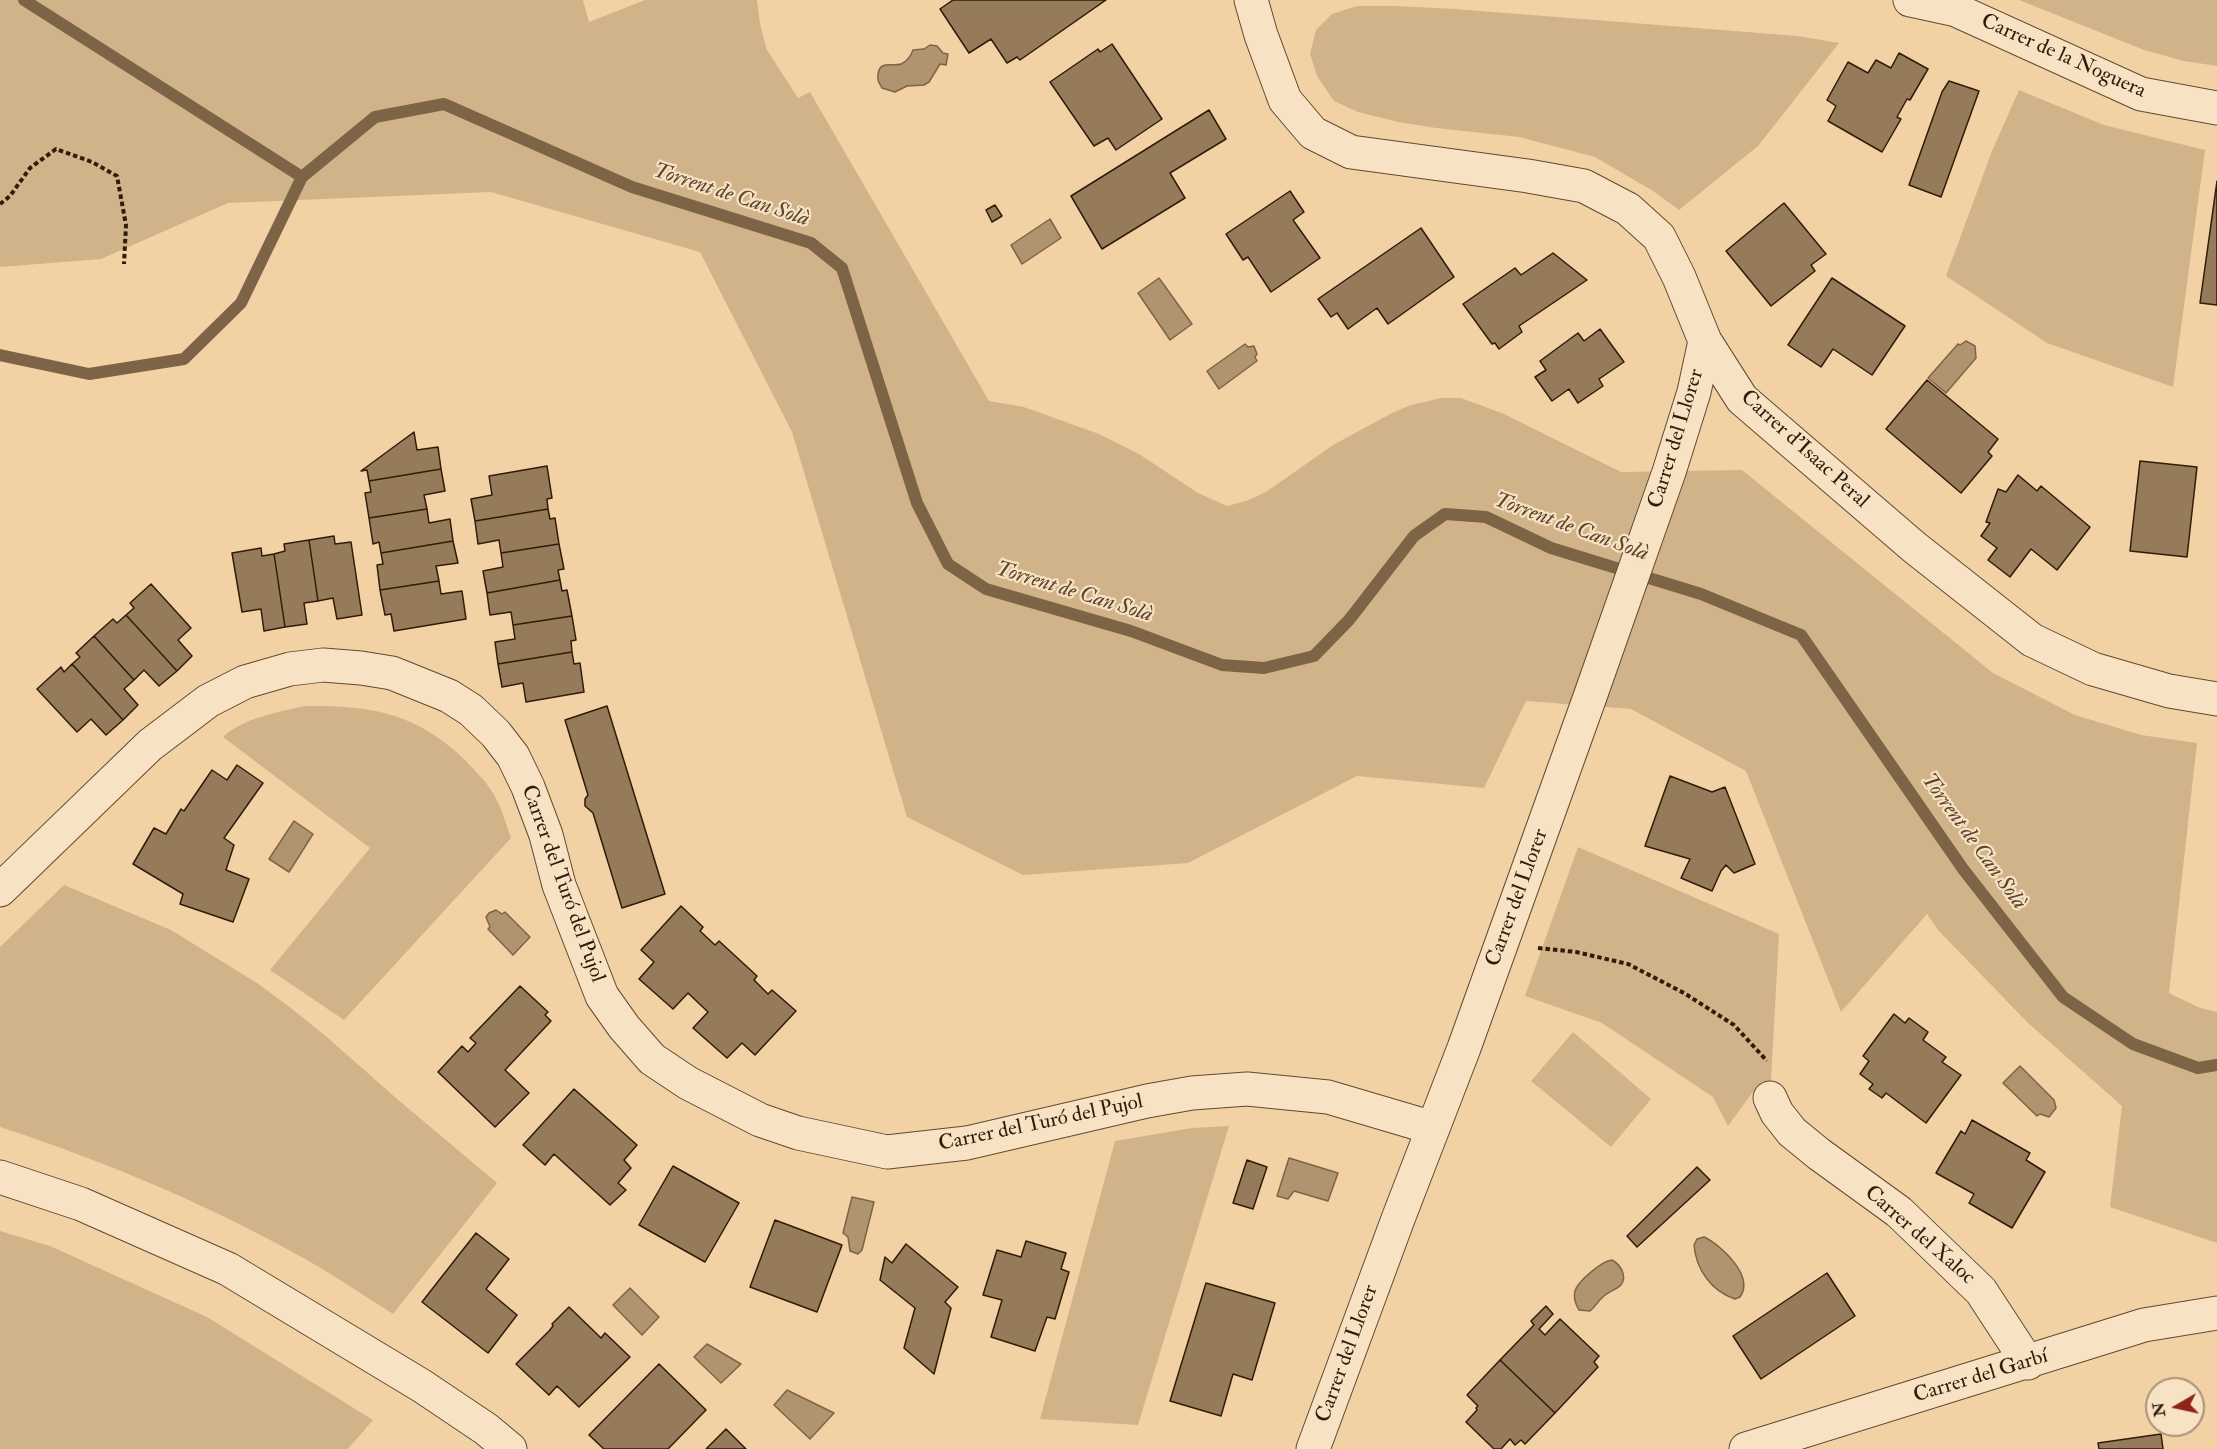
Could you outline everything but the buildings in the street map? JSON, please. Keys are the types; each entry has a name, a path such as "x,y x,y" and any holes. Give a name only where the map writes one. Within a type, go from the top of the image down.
{"street":[{"name":"Carrer d'Isaac Peral","path":"1251,0 1261,35 1286,100 1313,133 1351,152 1528,176 1584,186 1628,209 1659,237 1679,277 1705,341 1742,399 1914,547 2032,640 2093,669 2169,691 2217,699"},
{"name":"Carrer de la Noguera","path":"1910,0 1956,10 2140,94 2217,108"},
{"name":"Carrer del Llorer","path":"1313,1449 1502,943 1591,694 1669,472 1694,392 1705,341"},
{"name":"Carrer del Turó del Pujol","path":"0,890 150,745 208,700 245,682 290,669 323,666 371,669 392,673 449,696 471,710 495,734 513,756 528,787 546,835 559,885 602,996 624,1028 652,1059 688,1083 760,1120 798,1133 887,1152 967,1143 1147,1101 1192,1093 1247,1089 1328,1097 1433,1128"},
{"name":"Carrer del Xaloc","path":"1770,1098 1777,1113 1792,1131 1819,1154 1899,1212 1981,1291 2028,1363"},
{"path":"0,1177 81,1204 228,1269 422,1386 486,1429 510,1449"},
{"name":"Carrer del Garbí","path":"1746,1449 2144,1325 2217,1313"}],"path":[{"path":"0,204 10,196 30,168 56,149 92,162 117,176 126,225 124,264"},
{"path":"1502,943 1576,952 1628,964 1684,993 1734,1025 1767,1061 1770,1098"}],"shaded area":[{"path":"0,0 583,0 589,22 645,0 757,0 767,50 798,98 810,92 989,401 1024,407 1099,434 1139,454 1198,493 1227,506 1266,492 1333,445 1392,413 1411,405 1441,398 1461,398 1504,414 1621,472 1742,470 1993,673 2075,715 2141,735 2197,743 2169,993 2200,1008 2217,1012 2217,1243 2110,1207 2122,1106 2028,1023 1938,930 1927,914 1841,1012 1746,771 1631,709 1526,701 1484,788 1357,776 1188,863 1023,875 907,817 792,432 700,252 491,192 228,203 101,259 0,267"},
{"path":"2019,0 2217,0 2217,66 2184,61 2144,50"},
{"path":"1357,6 1455,9 1798,36 1839,43 1758,146 1679,210 1653,191 1595,157 1519,137 1398,122 1358,112 1334,101 1317,76 1310,54 1316,30 1332,14"},
{"path":"930,45 937,46 943,53 948,54 946,65 940,64 929,82 924,85 907,86 895,92 882,88 878,78 881,67 901,64 909,58 913,50 924,49"},
{"path":"2019,90 2104,125 2205,150 2173,387 2047,343 1946,276 1992,151"},
{"path":"1050,219 1061,238 1022,264 1011,245"},
{"path":"1159,278 1192,324 1170,340 1138,293"},
{"path":"1966,341 1975,346 1976,358 1946,393 1928,378 1958,344"},
{"path":"1245,344 1248,347 1254,346 1257,361 1219,389 1207,371"},
{"path":"305,706 372,710 410,722 429,732 465,760 488,786 499,805 511,838 344,1020 270,970 370,848 223,737 240,725 273,713"},
{"path":"294,821 313,834 289,872 269,859"},
{"path":"1578,847 1779,934 1771,1081 1752,1093 1728,1126 1713,1097 1602,1023 1525,996"},
{"path":"64,885 171,930 257,983 328,1038 497,1183 393,1314 319,1267 203,1207 123,1172 0,1127 0,947"},
{"path":"496,910 502,914 505,912 530,937 513,955 488,929 490,927 486,917"},
{"path":"1573,1032 1651,1099 1611,1147 1531,1081"},
{"path":"2020,1066 2054,1100 2056,1108 2049,1117 2040,1114 2037,1116 2003,1083"},
{"path":"1229,1126 1138,1425 1040,1419 1115,1141 1192,1128"},
{"path":"1289,1158 1338,1173 1328,1201 1294,1191 1288,1199 1277,1196"},
{"path":"852,1197 874,1202 862,1250 858,1254 850,1251 848,1237 843,1233"},
{"path":"0,1231 50,1246 207,1317 373,1420 348,1449 0,1449"},
{"path":"1704,1237 1727,1254 1740,1271 1743,1289 1740,1297 1735,1299 1726,1295 1706,1278 1695,1254 1694,1245 1697,1239"},
{"path":"1612,1260 1622,1270 1623,1282 1604,1296 1590,1311 1579,1310 1574,1296 1577,1287 1585,1277"},
{"path":"630,1288 659,1317 642,1335 613,1305"},
{"path":"707,1344 741,1364 721,1383 694,1357"},
{"path":"787,1390 834,1413 810,1439 774,1405"}],"waterway":[{"path":"24,0 302,177"},
{"name":"Torrent de Can Solà","path":"0,355 89,374 184,359 241,303 302,177 375,117 444,104 632,187 811,243 842,268 917,503 948,564 986,589 1131,631 1222,665 1264,668 1314,656 1349,620 1414,536 1445,514 1486,517 1551,548 1701,594 1801,635 1963,869 2063,997 2133,1044 2198,1068 2217,1065"}]}
